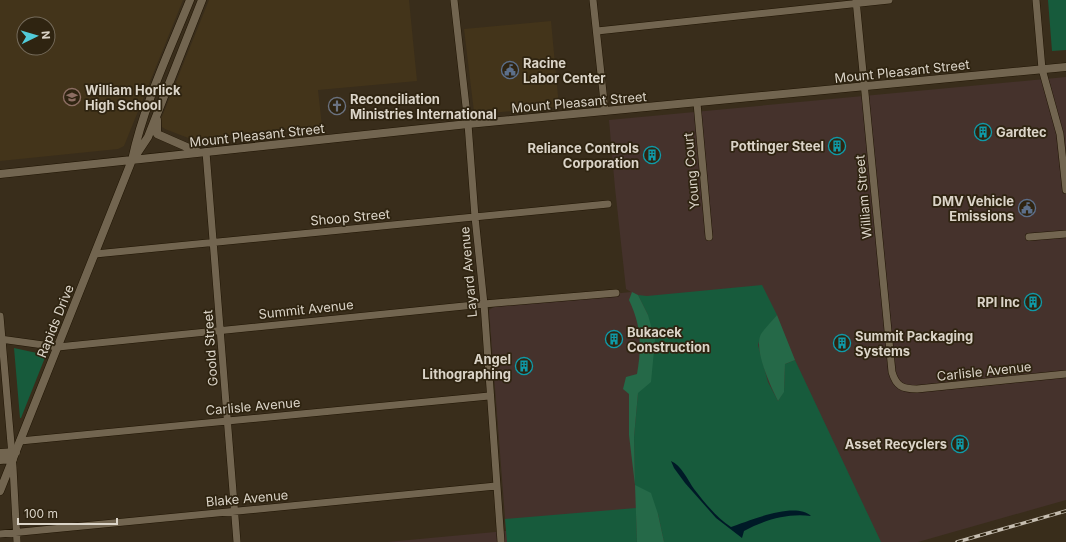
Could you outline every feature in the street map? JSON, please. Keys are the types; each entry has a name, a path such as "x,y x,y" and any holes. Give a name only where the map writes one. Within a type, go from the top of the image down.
{"street":[{"name":"Rapids Drive","path":"0,491 13,454 20,441 132,160 138,133 146,110 190,0"},
{"name":"Rapids Drive","path":"132,160 148,137 202,0"},
{"name":"Layard Avenue","path":"454,0 468,124 475,217 484,304 489,396 501,542"},
{"path":"593,0 605,111"},
{"path":"597,31 857,2 889,0"},
{"path":"1036,0 1042,69 1060,134 1066,190"},
{"name":"William Street","path":"857,2 892,372 894,380 903,388"},
{"name":"Mount Pleasant Street","path":"0,174 468,124 1066,67"},
{"name":"Young Court","path":"697,103 709,237"},
{"path":"157,114 157,134 202,152"},
{"name":"Goold Street","path":"202,152 213,242 237,542"},
{"name":"Shoop Street","path":"95,254 608,204"},
{"path":"1029,238 1066,234"},
{"name":"Summit Avenue","path":"1,338 58,347 484,304 616,293"},
{"path":"0,316 13,454 17,542"},
{"name":"Carlisle Avenue","path":"903,388 917,389 1066,374"},
{"name":"Carlisle Avenue","path":"20,441 489,396"},
{"path":"0,453 13,454"},
{"path":"0,460 13,454"},
{"name":"Blake Avenue","path":"0,534 496,486"}],"shaded area":[{"name":"William Horlick High School","path":"0,0 183,0 124,146 118,149 0,161"},
{"path":"209,0 409,0 417,81 318,90 322,126 191,139 165,129 162,127 161,119"},
{"path":"551,21 559,107 479,114 474,112 464,29"},
{"path":"1066,77 1066,500 918,542 387,542 506,531 489,310 495,306 631,292 626,289 609,120"}],"green space":[{"path":"1048,0 1066,0 1066,50 1052,51"},
{"path":"762,285 777,315 761,335 758,345 768,382 778,401 784,391 785,364 795,360 881,542 664,542 658,514 635,485 634,437 648,315 638,295 647,296"},
{"path":"632,292 638,295 648,315 655,340 651,382 638,393 634,437 635,485 629,435 629,394 623,389 626,377 637,374 640,354 638,327 629,300"},
{"path":"777,315 795,360 785,364 784,392 778,401 764,368 759,349 761,334"},
{"path":"14,348 46,355 21,418 20,418"},
{"path":"635,485 651,493 658,514 664,542 637,542"},
{"path":"636,508 637,542 507,542 505,519"}],"water":[{"path":"671,461 681,469 694,489 711,510 731,527 783,511 804,512 811,516 802,515 776,518 744,531 742,538 716,518 685,483 674,468"}],"railway":[{"path":"957,542 1066,511"}],"place":[{"name":"Racine Labor Center","path":"510,70"},
{"name":"William Horlick High School","path":"72,97"},
{"name":"Reconciliation Ministries International","path":"337,106"},
{"name":"Gardtec","path":"983,132"},
{"name":"Pottinger Steel","path":"837,146"},
{"name":"Reliance Controls Corporation","path":"652,155"},
{"name":"DMV Vehicle Emissions","path":"1027,208"},
{"name":"RPI Inc","path":"1033,302"},
{"name":"Bukacek Construction","path":"614,339"},
{"name":"Summit Packaging Systems","path":"842,343"},
{"name":"Angel Lithographing","path":"524,366"},
{"name":"Asset Recyclers","path":"960,444"}]}
